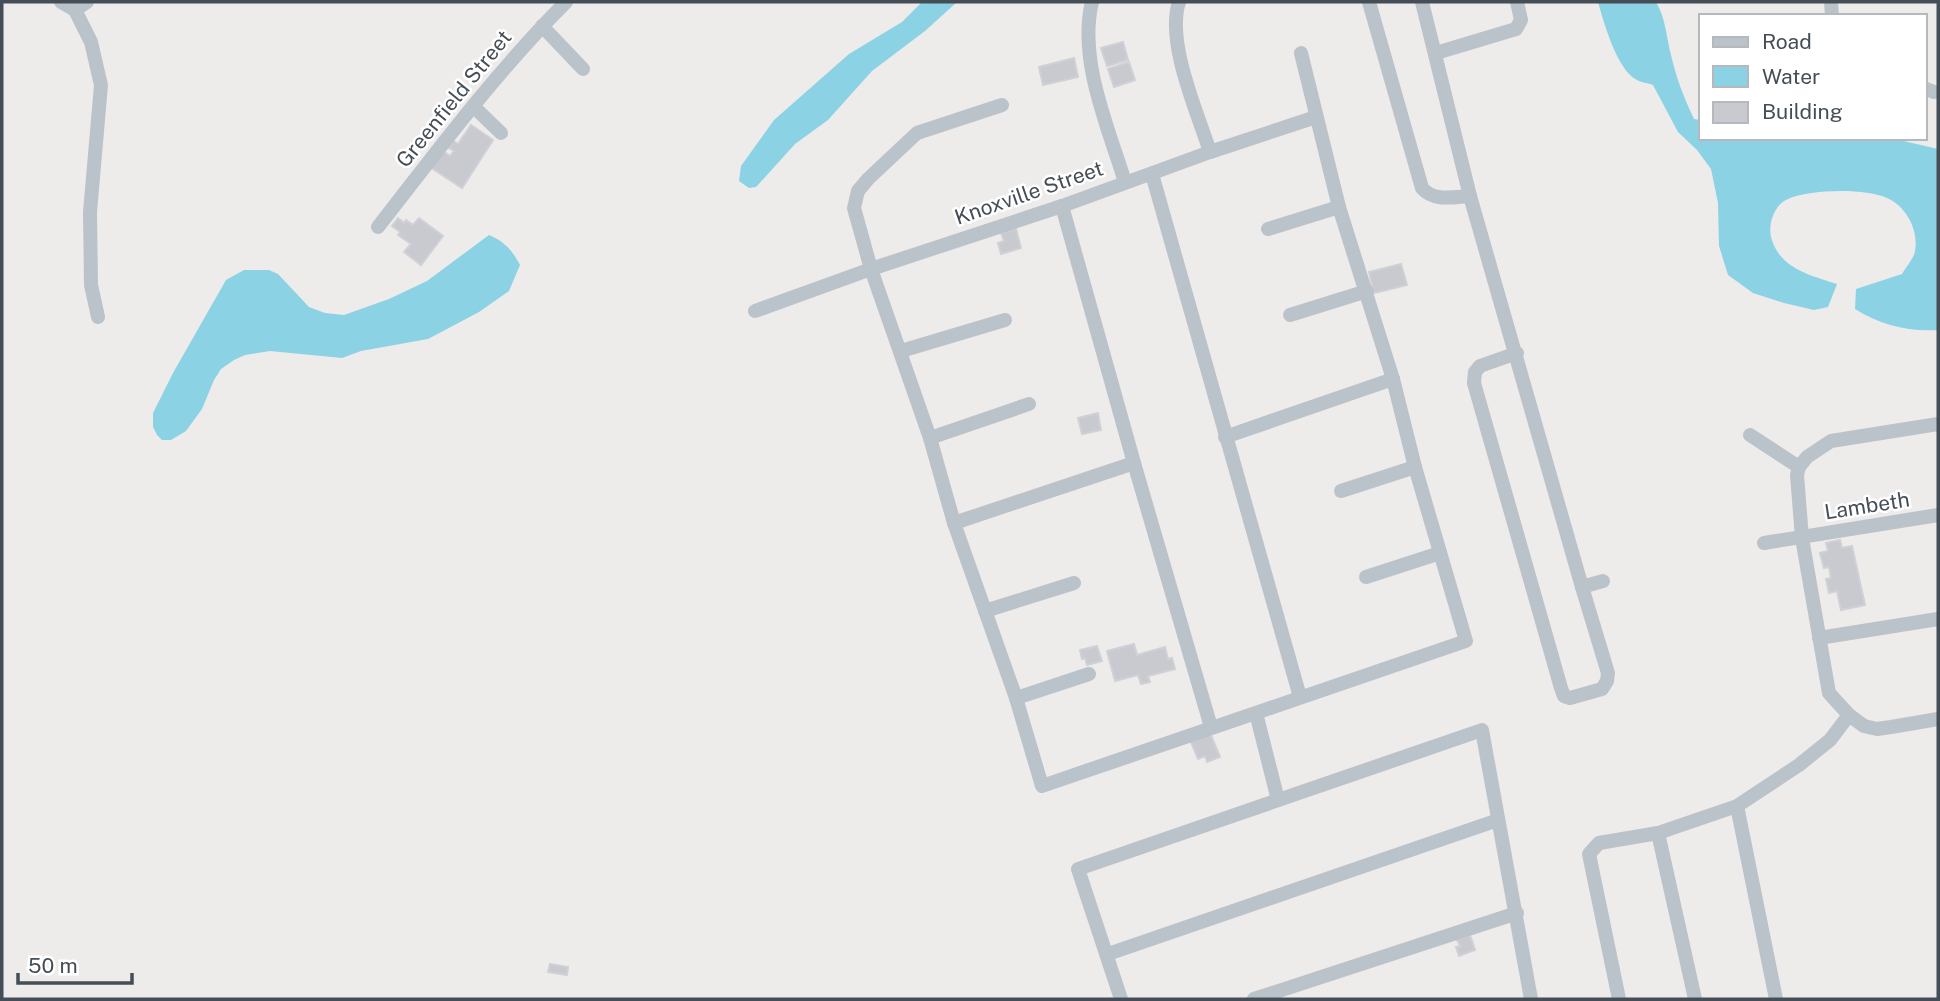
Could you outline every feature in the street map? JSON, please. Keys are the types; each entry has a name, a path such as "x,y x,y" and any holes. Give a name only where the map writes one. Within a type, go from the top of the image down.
{"street":[{"path":"61,2 81,6 100,70 90,212 91,285 98,317"},
{"name":"Greenfield Street","path":"378,226 473,106 566,2"},
{"path":"1092,2 1088,17 1088,52 1103,113 1125,182"},
{"path":"1179,2 1174,31 1210,152"},
{"path":"1369,2 1422,188 1427,194 1437,198 1470,196"},
{"path":"1422,2 1470,196 1517,354 1608,673 1602,689 1570,698 1564,695 1560,688 1474,383 1475,372 1480,366 1517,354"},
{"path":"1436,53 1516,29 1521,20 1517,2"},
{"path":"542,26 583,69"},
{"path":"1002,105 917,133 858,191 855,208 871,268 930,438 954,523 1016,698 1042,786 1466,641 1415,467 1394,379 1339,207 1301,53"},
{"path":"473,106 501,134"},
{"name":"Knoxville Street","path":"755,311 871,268 1062,206 1316,117"},
{"path":"1152,174 1224,437 1300,697"},
{"path":"1062,206 1211,727"},
{"path":"1268,229 1339,207"},
{"path":"1290,315 1367,291"},
{"path":"901,351 1005,320"},
{"path":"1224,437 1394,379"},
{"path":"930,438 1029,404"},
{"path":"1938,424 1831,441 1807,457 1799,467 1797,475 1802,538 1829,693 1849,715 1864,726 1877,729 1938,719"},
{"path":"1750,435 1799,467"},
{"path":"954,523 1134,463"},
{"path":"1341,491 1415,467"},
{"name":"Lambeth","path":"1764,543 1938,515"},
{"path":"1366,577 1440,553"},
{"path":"1582,587 1604,581"},
{"path":"985,611 1074,583"},
{"path":"1819,638 1938,619"},
{"path":"1016,698 1089,674"},
{"path":"1256,713 1278,800"},
{"path":"1619,999 1589,855 1599,843 1658,833 1737,806 1799,765 1830,740 1849,715"},
{"path":"1121,999 1078,869 1482,730 1531,999"},
{"path":"1737,806 1776,999"},
{"path":"1108,954 1498,820"},
{"path":"1658,833 1695,999"},
{"path":"1254,999 1517,913"}],"water":[{"path":"922,2 957,2 925,31 872,71 828,120 795,144 756,187 749,188 739,181 741,166 774,120 849,54 902,22"},
{"path":"1598,2 1656,2 1664,21 1681,87 1694,119 1699,120 1699,140 1900,140 1938,149 1938,330 1895,326 1855,309 1856,289 1902,274 1915,251 1915,235 1910,220 1894,202 1877,195 1851,191 1796,196 1778,206 1773,216 1771,237 1781,256 1797,269 1837,284 1828,307 1814,310 1784,303 1753,293 1728,275 1719,246 1718,203 1711,169 1697,150 1678,132 1653,85 1637,80 1623,67"},
{"path":"489,235 508,247 520,265 509,291 479,312 428,339 361,351 342,358 270,351 245,355 221,369 202,409 186,431 171,440 162,440 157,435 153,427 153,413 226,280 244,270 269,270 278,274 309,307 325,313 344,315 389,299 427,281"}],"building":[{"path":"1123,42 1128,60 1107,66 1101,48"},
{"path":"1074,58 1078,77 1043,85 1039,67"},
{"path":"1129,62 1135,80 1114,87 1108,69"},
{"path":"471,125 493,140 462,188 430,167 441,150 450,156 454,151 449,148 453,141 458,144"},
{"path":"398,218 413,225 419,218 443,236 421,265 404,252 411,244 398,235 400,232 392,226"},
{"path":"1016,229 1021,248 1001,254 998,243 1004,241 1001,233"},
{"path":"1401,264 1407,285 1374,293 1369,272"},
{"path":"1098,413 1101,430 1082,434 1078,418"},
{"path":"1840,540 1842,548 1852,546 1865,605 1841,610 1837,591 1829,593 1826,579 1831,578 1829,567 1824,568 1820,553 1828,551 1826,543"},
{"path":"1134,644 1137,655 1165,647 1168,659 1172,658 1175,669 1148,676 1150,682 1141,684 1138,675 1115,681 1107,651"},
{"path":"1097,646 1102,661 1087,665 1080,650"},
{"path":"1210,733 1220,757 1207,762 1205,756 1198,759 1191,742"},
{"path":"1470,935 1475,950 1459,956 1456,947 1460,946 1457,940"},
{"path":"550,964 568,967 567,975 548,972"}]}
